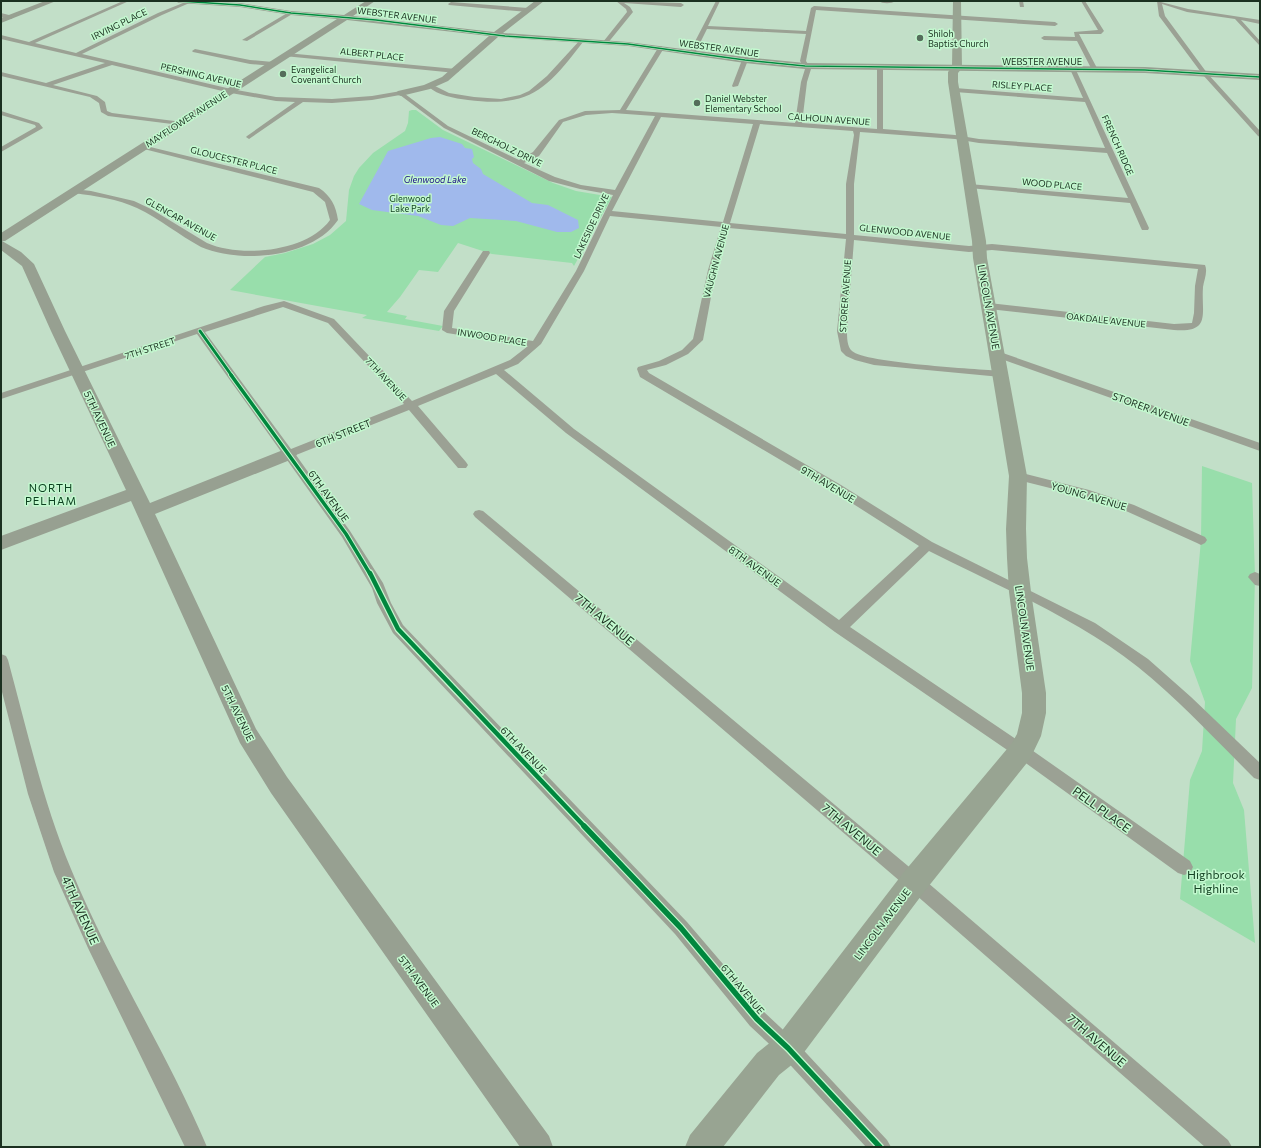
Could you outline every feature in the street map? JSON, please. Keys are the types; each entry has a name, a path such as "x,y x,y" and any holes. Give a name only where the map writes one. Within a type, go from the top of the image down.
{"main road":[{"name":"LINCOLN AVENUE","path":"702,1147 768,1064 788,1048 914,882 1021,751 1029,736 1034,713 1030,660 1020,592 1016,529 1018,476 961,138 953,72 957,68 956,1"}],"street":[{"path":"1,21 50,1"},
{"path":"31,43 127,1"},
{"name":"WEBSTER AVENUE","path":"179,1 240,5 291,13 346,17 496,35 661,48 744,60 805,66 1164,71 1260,77"},
{"name":"MAYFLOWER AVENUE","path":"1,238 371,1"},
{"path":"401,93 431,86 445,79 496,35 540,1"},
{"path":"618,1 681,5"},
{"path":"605,43 630,12 628,8 618,1"},
{"path":"692,53 718,1"},
{"path":"881,1 893,1"},
{"path":"1083,1 1102,32 1076,33 1095,70"},
{"path":"1260,22 1187,10 1159,1 1162,16 1205,74 1260,135"},
{"name":"IRVING PLACE","path":"76,55 191,2"},
{"path":"451,4 528,10"},
{"path":"798,125 804,82 808,69 803,61 814,8 1055,24"},
{"path":"245,40 291,13"},
{"path":"1,15 11,17"},
{"path":"1237,19 1260,44"},
{"path":"705,27 808,33"},
{"name":"PERSHING AVENUE","path":"1,37 231,91 276,99 345,101 401,93"},
{"path":"1044,38 1078,39"},
{"path":"431,86 437,91 469,98 496,100 524,96 532,93 545,83 581,41"},
{"path":"622,111 661,48"},
{"path":"196,51 239,60 273,64"},
{"name":"ALBERT PLACE","path":"286,55 456,70"},
{"path":"735,86 744,60"},
{"path":"46,85 111,63"},
{"path":"880,68 880,131"},
{"name":"FRENCH RIDGE","path":"1074,69 1145,228"},
{"path":"1,74 99,100 104,104 104,112 110,115 180,123"},
{"name":"RISLEY PLACE","path":"955,90 1088,100"},
{"name":"BERGHOLZ DRIVE","path":"401,93 446,127 518,163 562,183 617,194"},
{"path":"249,137 301,100"},
{"name":"CALHOUN AVENUE","path":"518,163 536,154 561,121 585,113 622,111 880,131 1111,152"},
{"path":"1,113 37,124 40,128 1,150"},
{"name":"LAKESIDE DRIVE","path":"536,344 580,271 607,213 659,115"},
{"name":"VAUGHN AVENUE","path":"642,369 662,363 685,352 698,340 712,270 757,122"},
{"name":"STORER AVENUE","path":"856,130 858,135 850,184 850,236 842,331 843,346 845,351 859,359 874,362 1001,374"},
{"name":"GLOUCESTER PLACE","path":"142,147 321,193"},
{"name":"WOOD PLACE","path":"969,186 1134,201"},
{"name":"GLENCAR AVENUE","path":"74,191 125,201 157,215 213,249 230,253 247,254 288,248 300,244 323,232 334,220 331,205 321,193"},
{"name":"GLENWOOD AVENUE","path":"607,213 969,249 992,247 1202,267 1199,287 1200,298"},
{"name":"5TH AVENUE","path":"1,245 28,264 248,736 279,785 538,1147"},
{"name":"INWOOD PLACE","path":"486,253 449,311 447,330 536,344"},
{"name":"OAKDALE AVENUE","path":"989,306 1182,328 1195,324 1198,321 1200,298"},
{"name":"7TH STREET","path":"1,396 276,305 284,304 299,309"},
{"name":"7TH AVENUE","path":"299,309 332,321 411,405 462,465"},
{"name":"6TH AVENUE","path":"200,331 346,534 378,587 384,603 398,629 681,928 756,1019 788,1048 880,1147"},
{"name":"6TH STREET","path":"144,511 163,505 498,370 514,362 536,344"},
{"name":"STORER AVENUE","path":"997,354 1260,447"},
{"name":"9TH AVENUE","path":"642,369 644,375 838,488 928,545 1090,627 1143,663 1186,701 1260,773"},
{"name":"8TH AVENUE","path":"498,370 570,431 840,628 1021,751"},
{"name":"YOUNG AVENUE","path":"1018,476 1090,494 1130,508 1201,540"},
{"path":"1,543 135,493"},
{"name":"7TH AVENUE","path":"480,514 914,882 1221,1147"},
{"path":"840,628 928,545"},
{"name":"4TH AVENUE","path":"1,660 47,829 64,873 90,931 196,1147"},
{"name":"PELL PLACE","path":"1021,751 1184,867"}],"green space":[{"name":"Glenwood Lake Park","path":"416,110 443,130 553,183 576,191 612,197 574,266 572,263 492,254 458,243 438,272 419,270 400,297 387,312 407,316 405,319 443,326 439,331 362,318 367,315 230,290 265,257 285,253 313,244 330,235 346,221 349,190 354,176 359,168 373,153 405,131 408,123 409,111"},
{"name":"Highbrook Highline","path":"1202,466 1252,483 1255,577 1252,688 1236,719 1233,783 1244,810 1255,943 1180,899 1190,780 1202,751 1205,702 1190,661 1201,540"}],"water":[{"name":"Glenwood Lake","path":"440,137 462,144 465,148 472,149 474,157 472,159 473,163 481,169 483,174 532,203 548,205 578,220 579,228 571,232 557,232 516,221 470,218 453,226 441,225 418,216 372,210 359,204 388,151 431,138"}],"cycle path":[{"path":"179,1 240,5 291,13 376,20 505,36 628,44 745,60 805,66 1145,70 1260,77"},
{"path":"200,331 346,534 378,587 384,603 398,629 681,928 757,1019 788,1048 880,1147"}],"place":[{"name":"Shiloh Baptist Church","path":"920,38"},
{"name":"Evangelical Covenant Church","path":"283,74"},
{"name":"Daniel Webster Elementary School","path":"697,103"}],"district":[{"name":"NORTH PELHAM","path":"51,493"}]}
